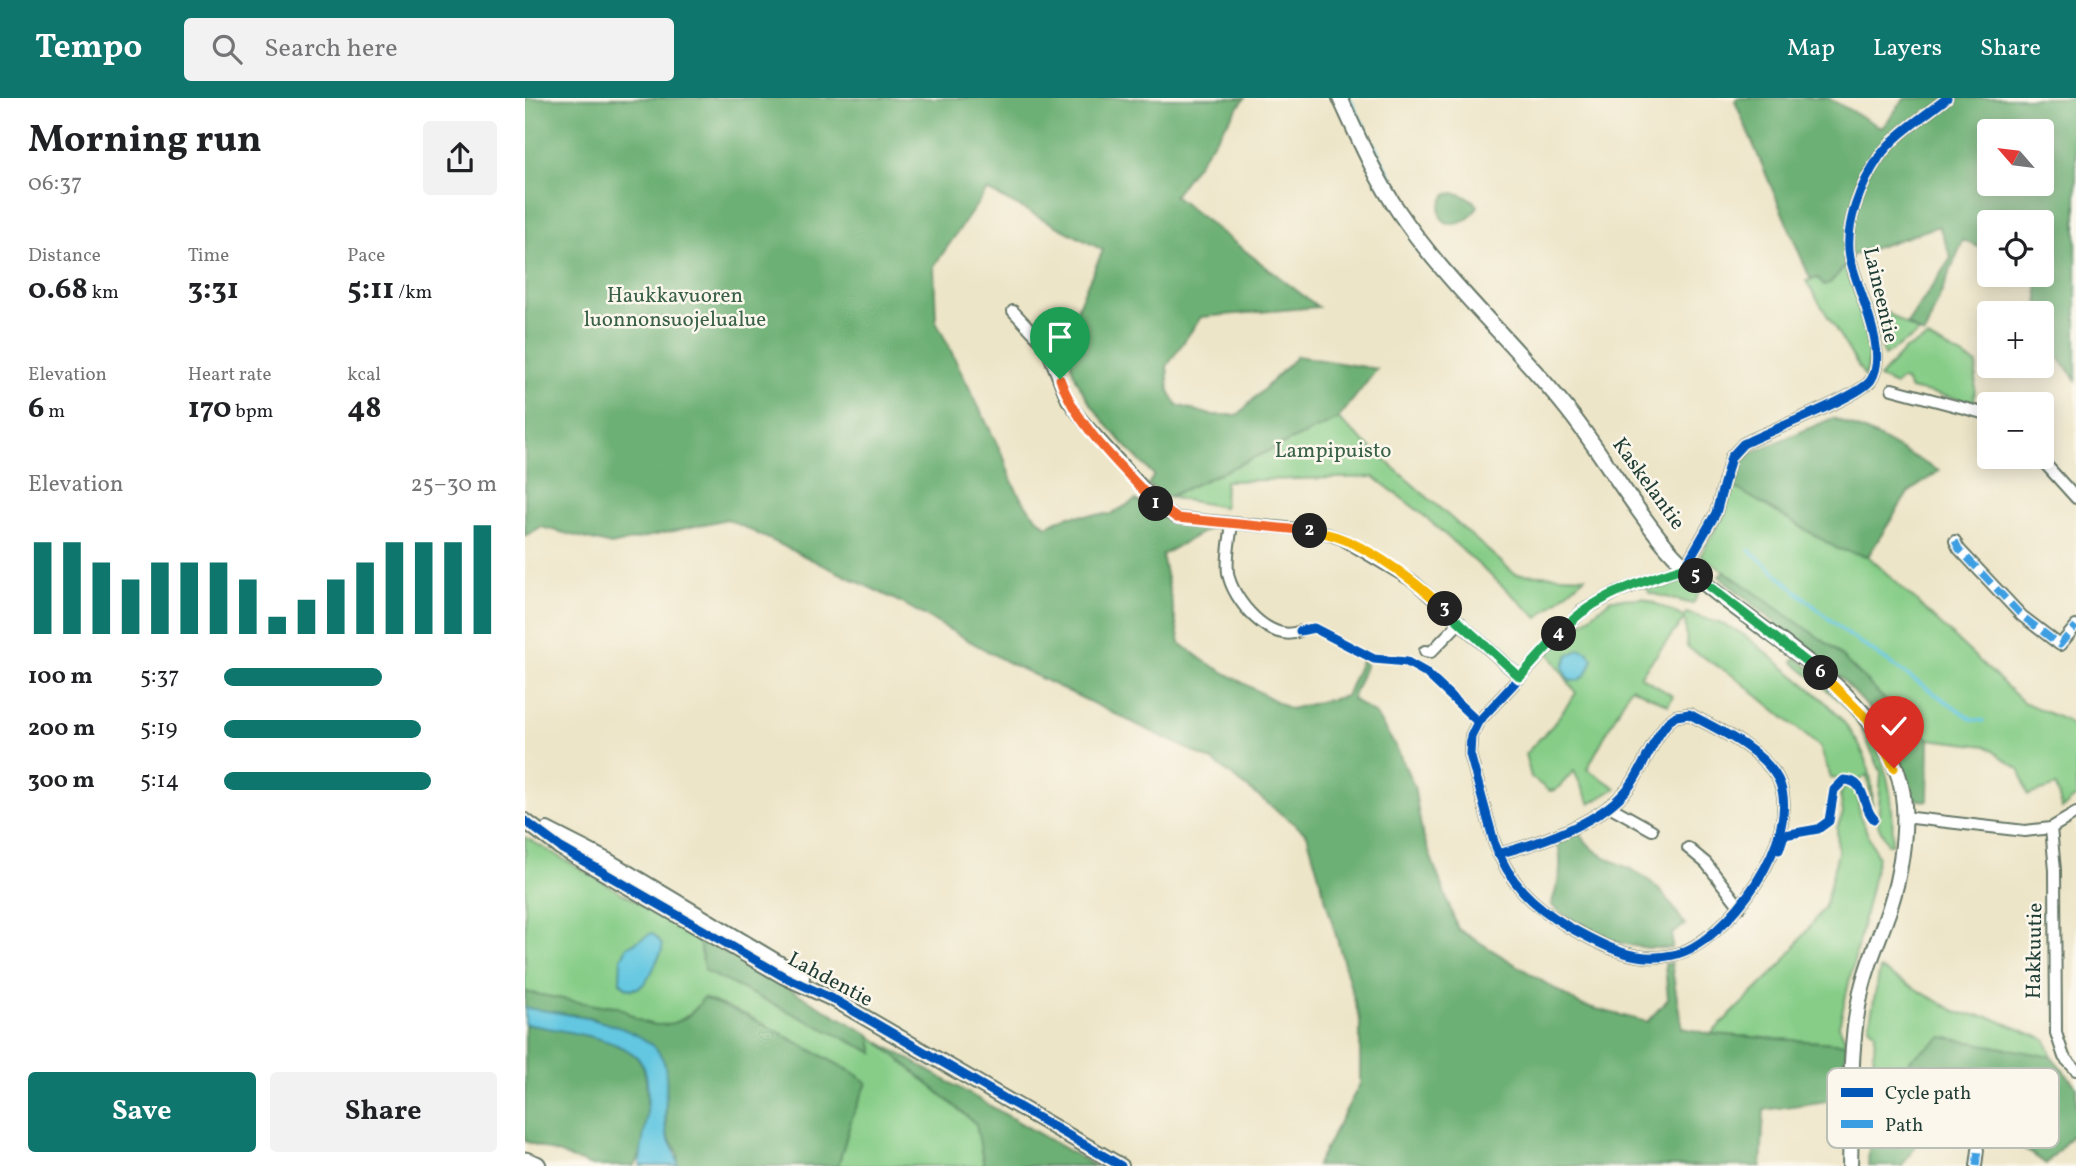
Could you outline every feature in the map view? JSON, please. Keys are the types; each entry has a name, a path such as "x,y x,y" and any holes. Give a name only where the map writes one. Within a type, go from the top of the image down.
{"highway":[{"path":"525,1162 536,1166"}],"street":[{"name":"Kaskelantie","path":"1340,98 1378,179 1401,215 1564,405 1615,473 1644,518 1685,567 1833,682 1853,702 1882,739 1901,785 1904,817 1901,853 1892,904 1870,963 1857,1012 1854,1068"},
{"name":"Laineentie","path":"1685,567 1716,513 1731,457 1743,444 1846,397 1870,382 1877,363 1865,306 1850,255 1854,211 1879,156 1947,98"},
{"path":"1013,311 1045,345 1067,400 1155,503 1177,518 1331,534 1399,571 1461,622 1520,677"},
{"path":"1892,389 1977,412"},
{"path":"2050,469 2076,498"},
{"path":"1233,524 1227,567 1235,593 1267,628 1283,635 1300,631"},
{"path":"1955,541 1959,549 2022,616 2060,645 2076,626"},
{"path":"1498,854 1557,835 1609,806 1631,785 1661,731 1676,716 1689,715 1764,761 1778,779 1784,807 1778,840 1740,907 1716,931 1693,947 1672,955 1628,956 1612,951 1553,918 1515,886 1498,854 1470,743 1478,722 1581,611 1617,592 1685,567"},
{"path":"1425,651 1431,652 1461,622"},
{"path":"1609,806 1652,830"},
{"path":"1904,817 1955,820 2005,830 2051,828 2076,813"},
{"name":"Lahdentie","path":"528,822 561,848 789,967 835,1000 1121,1166"},
{"name":"Hakkuutie","path":"2051,828 2055,870 2055,1024 2064,1057 2076,1070"},
{"path":"1688,848 1706,863 1740,907"},
{"name":"Kaskelantie","path":"1850,1166 1851,1148"},
{"path":"1976,1166 1978,1150"}],"green space":[{"name":"Haukkavuoren luonnonsuojelualue","path":"525,98 1245,98 1174,196 1318,307 1201,317 1167,366 1169,391 1177,405 1211,415 1238,415 1297,356 1377,369 1338,419 1168,497 1148,485 1154,475 1095,409 1072,369 1068,349 1070,330 1103,250 987,190 934,266 936,321 1005,460 1020,497 1032,513 1047,526 1068,516 1111,514 1136,500 1161,517 1212,527 1162,555 1180,643 1204,661 1290,709 1346,696 1361,661 1366,664 1352,699 1375,714 1396,747 1414,786 1422,833 1458,929 1581,1005 1647,1022 1668,999 1665,964 1671,963 1682,1028 1711,1034 1847,1044 1844,1068 1827,1068 1827,1101 1764,1110 1761,1166 1316,1166 1360,1084 1360,1020 1307,834 1213,761 1007,662 902,603 727,519 611,545 541,527 525,536"},
{"path":"1737,98 1828,98 1882,128 1905,98 2076,98 2076,380 2054,352 2054,301 2039,301 2037,287 2054,287 2054,210 1977,210 1977,246 1963,240 1924,335 1907,324 1951,258 1939,226 1845,258 1845,266 1830,283 1824,285 1818,278 1810,278 1735,101"},
{"path":"1457,193 1471,199 1478,206 1471,216 1462,222 1447,223 1440,212 1441,204 1447,194"},
{"path":"1845,266 1861,307 1868,335 1869,363 1865,377 1806,281 1818,278 1830,283"},
{"path":"1888,313 1919,333 1884,356 1880,339"},
{"path":"1928,338 1977,364 1974,402 1910,389 1906,381 1901,380 1895,385 1879,378 1905,349"},
{"path":"1833,418 1876,436 1939,471 1908,493 1868,556 1838,549 1731,485 1736,468 1751,453"},
{"name":"Lampipuisto","path":"1338,419 1515,574 1585,577 1538,618 1421,513 1374,477 1225,481 1224,507 1168,497"},
{"path":"1731,485 1838,549 1868,556 2023,702 2065,720 2076,730 2076,797 2062,809 2056,786 2028,795 2020,770 1986,746 1929,739 1891,706 1832,647 1701,555 1722,517"},
{"path":"1724,571 1832,647 1891,706 1929,739 1928,801 1910,799 1896,747 1876,716 1842,679 1719,576"},
{"path":"1678,579 1686,580 1699,592 1693,604 1650,593 1646,588"},
{"path":"1643,598 1684,617 1686,613 1734,629 1829,705 1857,740 1866,760 1872,782 1872,806 1869,806 1871,798 1867,775 1858,781 1831,778 1820,747 1735,677 1687,647 1685,618 1640,676 1673,696 1668,705 1631,687 1587,769 1616,788 1590,804 1574,771 1556,790 1549,791 1531,777 1525,754 1552,726 1576,693 1548,652 1611,599"},
{"path":"1796,658 1840,696 1871,738 1882,761 1889,786 1892,844 1888,844 1878,825 1881,772 1861,728 1840,701 1793,662"},
{"path":"1851,786 1858,795 1859,814 1878,857 1839,1026 1847,1044 1711,1034 1782,964 1825,906 1838,852 1837,828 1843,813 1840,794 1844,788"},
{"path":"1578,830 1592,848 1643,876 1667,898 1685,925 1672,934 1672,948 1638,947 1607,938 1579,924 1551,905 1560,873 1557,841"},
{"path":"525,837 698,937 703,963 874,1053 870,1035 976,1124 999,1133 981,1152 984,1166 838,1166 852,1117 867,1083 854,1073 748,1016 704,998 682,1019 674,1023 655,1025 614,1006 600,1006 525,992"},
{"path":"698,937 870,1035 874,1053 705,971"},
{"path":"1880,969 1959,1013 1990,1017 2046,1040 2052,1057 1965,1041 1912,1058 1904,1068 1873,1068 1875,1032 1869,1026"},
{"path":"525,992 600,1006 614,1006 654,1025 682,1019 703,998 748,1016 854,1073 867,1083 852,1117 838,1166 678,1166 678,1153 666,1133 665,1064 637,1036 589,1017 525,1008"},
{"path":"525,1024 590,1036 624,1048 636,1056 645,1075 647,1111 643,1144 635,1166 592,1166 525,1141"},
{"path":"1942,1037 2052,1057 2076,1086 2076,1131 2046,1164 2023,1148 2059,1148 2059,1068 1904,1068 1912,1058"},
{"path":"879,1042 1095,1166 984,1166 976,1124"},
{"path":"1869,1148 1914,1148 1902,1166 1868,1166"}],"water":[{"path":"1580,649 1587,651 1593,659 1583,677 1571,681 1563,666 1568,656"},
{"path":"652,933 661,942 661,953 646,982 637,988 626,987 620,982 621,959 627,947"},
{"path":"525,1008 605,1023 626,1030 658,1051 666,1074 666,1131 678,1166 640,1166 648,1087 642,1063 634,1054 588,1036 525,1024"}],"waterway":[{"path":"1349,98 1408,209"},
{"path":"1749,550 1843,631 1972,719 1983,721"}],"marked path":[{"path":"1955,541 1959,549 2022,616 2060,645 2076,626"},
{"path":"1976,1166 1978,1150"}],"cycle path":[{"path":"1498,854 1515,849 1533,844 1552,837 1606,809 1621,797 1632,783 1668,722 1676,716 1689,714 1750,749 1771,768 1778,779 1783,802 1781,828 1756,883 1738,908 1716,930 1694,946 1673,955 1632,955 1594,940 1544,910 1523,892 1507,869 1500,857 1494,842 1470,754 1471,736 1478,722 1582,611 1617,592 1685,567 1716,513 1731,457 1743,444 1832,404 1871,380 1876,368 1877,353 1870,320 1850,257 1849,232 1855,205 1866,180 1886,148 1947,98"},
{"path":"1300,631 1314,628 1374,659 1407,662 1425,672 1478,722"},
{"path":"1779,850 1784,835 1818,829 1829,821 1834,790 1844,780 1857,784 1874,819"},
{"path":"525,821 561,848 783,976 835,1000 1121,1166"}],"route":[{"path":"1060,379 1067,400 1084,422 1155,503 1171,516 1217,523 1319,531 1342,539 1414,582 1520,677 1581,611 1617,592 1685,567 1833,682 1872,724 1882,739 1894,768"}]}
